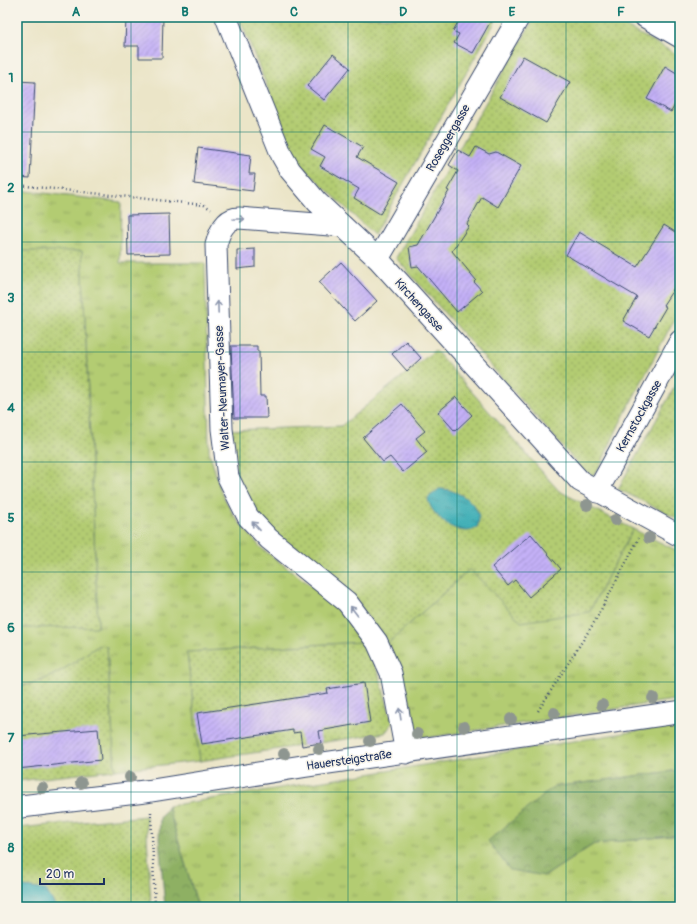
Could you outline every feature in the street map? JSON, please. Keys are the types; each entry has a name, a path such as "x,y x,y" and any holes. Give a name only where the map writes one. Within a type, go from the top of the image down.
{"street":[{"name":"Kirchengasse","path":"226,17 282,156 290,170 317,202 378,259 580,481 597,492 680,536"},
{"name":"Roseggergasse","path":"378,259 519,17"},
{"path":"645,17 680,36"},
{"path":"232,218 343,226"},
{"name":"Walter-Neumayer-Gasse","path":"232,218 225,224 218,236 216,245 222,429 228,477 248,517 269,539 347,602 377,642 391,673 406,753"},
{"name":"Kernstockgasse","path":"597,492 680,341"},
{"name":"Hauersteigstraße","path":"17,807 150,791 305,766 406,753 680,712"}],"path":[{"path":"17,185 204,205 232,218"},
{"path":"522,735 595,621 649,519"},
{"path":"150,791 155,907"}],"green space":[{"path":"239,17 498,17 374,235 297,161"},
{"path":"535,17 608,17 680,56 680,308 620,423 599,468 593,476 584,471 396,258"},
{"path":"17,190 121,202 120,263 205,263 209,451 221,492 234,516 261,548 326,597 346,619 363,642 187,652 200,761 115,770 107,647 98,646 50,677 29,684 17,686 17,628 98,626 82,252 17,251"},
{"path":"17,251 82,251 98,627 17,628"},
{"path":"435,350 559,491 633,529 589,612 521,622 470,569 386,645 358,602 325,570 271,530 241,491 227,430 341,426"},
{"path":"680,377 680,520 618,489"},
{"path":"633,529 680,552 680,699 419,739 407,690 386,645 470,569 589,612"},
{"path":"363,642 378,672 393,723 385,733 200,761 187,652"},
{"path":"98,646 107,647 115,770 17,781 17,686 40,681 50,677"},
{"path":"680,724 680,770 553,787 545,876 594,844 680,835 680,907 198,907 168,806"},
{"path":"680,770 680,835 594,844 545,876 510,870 488,841 553,787"},
{"path":"168,806 198,907 165,907 159,839 160,818"},
{"path":"146,816 151,907 17,907 17,828"}],"water":[{"path":"439,489 446,489 461,495 474,505 478,512 479,519 477,527 471,530 463,531 447,524 434,512 428,498"},
{"path":"17,886 46,890 56,907 17,907"}],"building":[{"path":"126,17 163,17 162,58 139,58 139,46 125,46"},
{"path":"461,17 493,17 473,53 454,43 459,34 453,31"},
{"path":"333,54 350,68 324,100 307,86"},
{"path":"523,56 570,82 546,123 500,97"},
{"path":"665,66 680,75 680,96 671,112 647,99"},
{"path":"17,81 35,82 30,178 17,177"},
{"path":"325,125 363,147 357,157 399,182 380,214 354,198 359,189 320,166 325,157 311,149"},
{"path":"476,147 489,154 496,152 521,166 498,207 482,197 467,224 469,226 452,251 476,280 474,282 482,291 457,312 418,266 412,267 409,247 418,245 449,191 447,190 458,171 449,165 458,150 470,157"},
{"path":"198,148 251,155 249,174 255,174 253,191 194,184"},
{"path":"169,214 170,254 128,255 127,215"},
{"path":"664,225 680,235 680,279 663,305 666,307 649,336 623,321 637,297 566,255 579,232 637,267"},
{"path":"255,249 255,267 237,269 237,250"},
{"path":"341,262 377,301 355,321 319,282"},
{"path":"406,341 421,358 407,371 392,354"},
{"path":"231,346 257,346 257,351 259,351 260,396 266,396 267,418 234,418"},
{"path":"456,397 472,415 455,431 438,412"},
{"path":"402,404 425,431 416,438 427,452 403,472 390,457 383,462 363,438"},
{"path":"531,534 561,569 529,597 515,580 508,586 492,567"},
{"path":"364,683 370,722 319,731 321,743 302,746 300,732 293,733 293,730 202,744 197,713 328,693 327,689"},
{"path":"98,729 101,760 17,769 17,736"}]}
